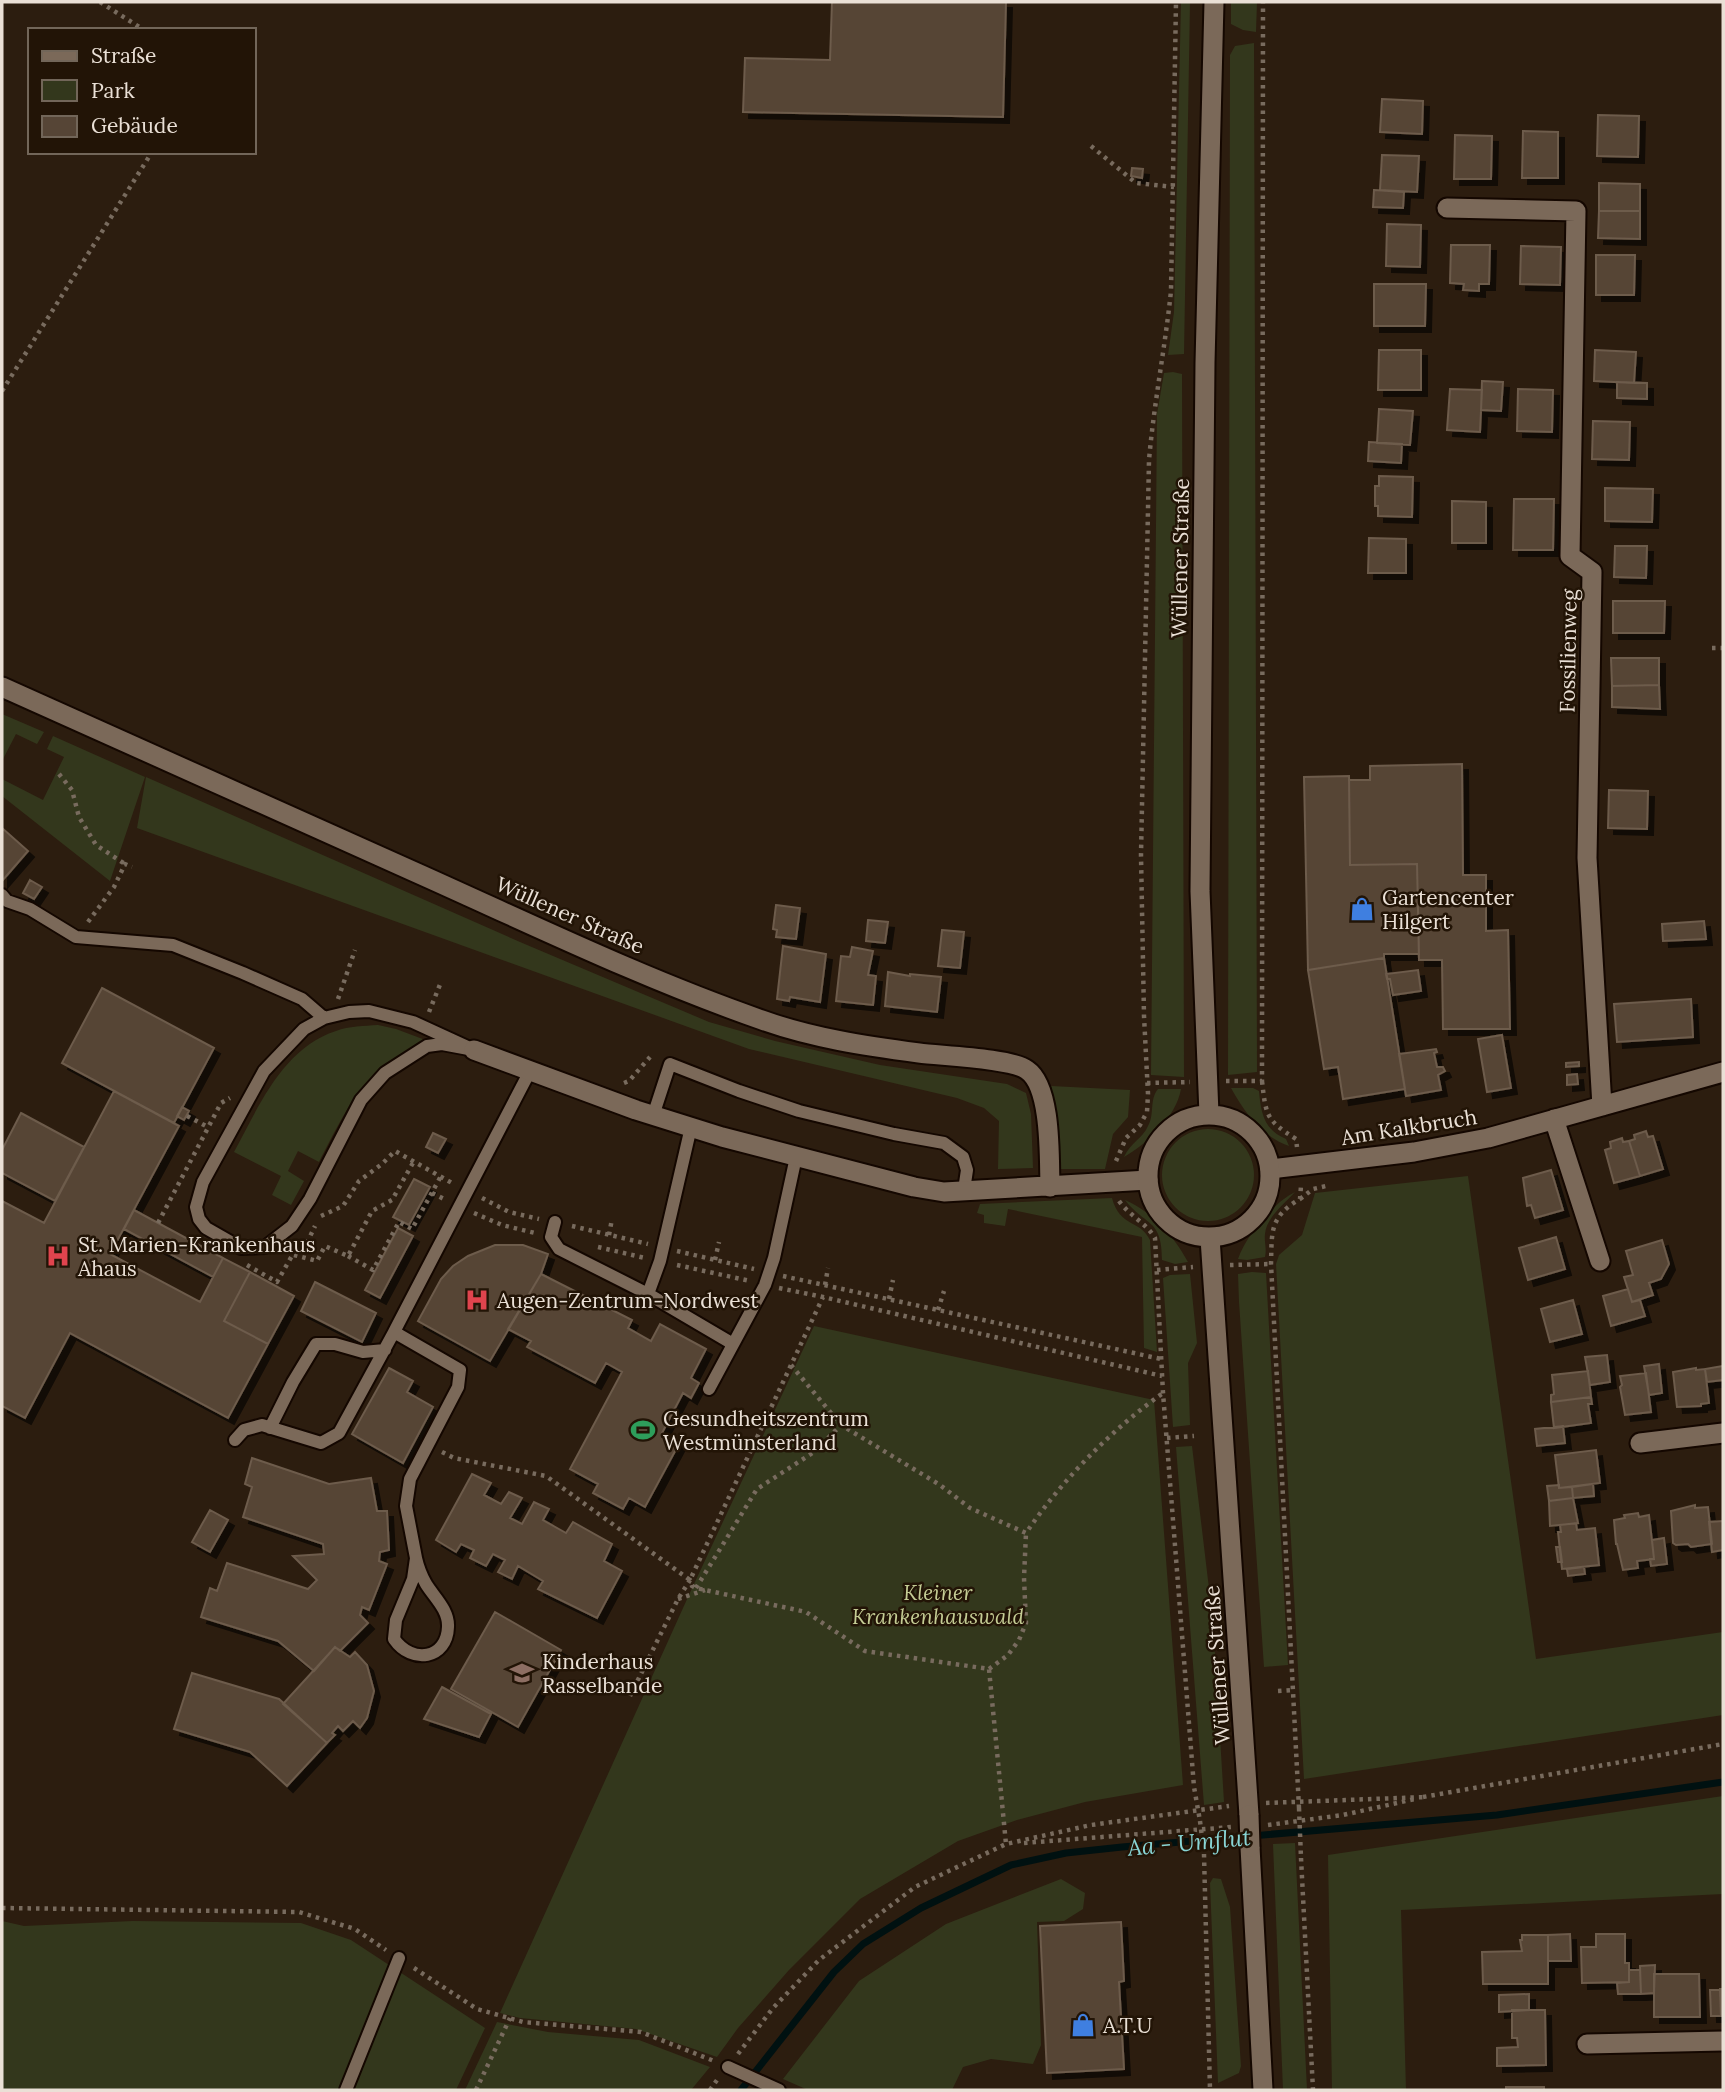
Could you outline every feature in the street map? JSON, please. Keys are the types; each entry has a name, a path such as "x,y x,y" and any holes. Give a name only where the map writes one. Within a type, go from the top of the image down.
{"street":[{"name":"Wüllener Straße","path":"1209,1114 1200,891 1205,363 1214,2"},
{"name":"Fossilienweg","path":"1447,208 1576,211 1570,556 1592,572 1587,858 1602,1106"},
{"name":"Wüllener Straße","path":"2,687 578,945 764,1021 859,1044 963,1059 1015,1063 1029,1070 1041,1093 1047,1130 1050,1187"},
{"path":"474,1050 691,1127 914,1187 944,1192 1148,1180"},
{"name":"Am Kalkbruch","path":"1270,1169 1414,1152 1463,1143 1723,1072"},
{"path":"1209,1114 1226,1116 1243,1124 1258,1138 1267,1155 1270,1169 1268,1193 1260,1211 1247,1225 1229,1234 1210,1237 1191,1235 1175,1227 1161,1214 1152,1198 1148,1180 1150,1160 1157,1143 1170,1128 1187,1118 1209,1114"},
{"path":"1554,1119 1600,1261"},
{"name":"Wüllener Straße","path":"1210,1237 1249,1818 1263,2090"},
{"path":"1640,1443 1723,1433"},
{"path":"1587,2044 1723,2041"}],"lane":[{"path":"2,895 7,901 30,909 76,937 173,945 302,999 324,1018"},
{"path":"369,1011 413,1022 474,1050 442,1044 427,1046 385,1073 361,1100 310,1199 292,1226 265,1247 241,1248 206,1228 199,1219 196,1207 203,1182 264,1071 304,1029 324,1018 369,1011"},
{"path":"653,1115 670,1064 800,1111 944,1143 963,1157 967,1170 964,1190"},
{"path":"234,1440 244,1430 262,1425 321,1443 339,1433 530,1071"},
{"path":"648,1294 660,1261 691,1127"},
{"path":"709,1389 765,1285 796,1157"},
{"path":"555,1222 551,1237 559,1249 648,1294 733,1344"},
{"path":"394,1332 460,1370 458,1387 410,1479 406,1506 420,1573 449,1624 447,1636 440,1646 430,1654 419,1656 408,1654 394,1639 394,1630 413,1580 416,1558"},
{"path":"271,1428 293,1382 316,1344 335,1344 363,1352 385,1350"},
{"path":"346,2090 399,1958"},
{"path":"731,2068 777,2090"}],"path":[{"path":"100,2 141,28"},
{"path":"1176,2 1171,291 1168,325 1154,402 1149,460 1141,855 1147,1112 1140,1125 1126,1138 1116,1161 1116,1182 1119,1202 1131,1216 1149,1228 1155,1238 1163,1393 1194,1787 1204,1854 1210,2090"},
{"path":"1263,2 1262,1082 1266,1112 1276,1126 1296,1139 1302,1166 1300,1199 1284,1208 1273,1226 1271,1264 1313,2090"},
{"path":"1091,146 1136,183 1174,187"},
{"path":"2,391 151,154"},
{"path":"1712,648 1723,648"},
{"path":"58,774 72,790 79,817 96,845 132,867"},
{"path":"76,937 114,887 125,864"},
{"path":"427,1020 441,982"},
{"path":"1147,1083 1262,1082"},
{"path":"187,1115 208,1127"},
{"path":"348,1256 372,1211 392,1200 414,1161"},
{"path":"293,1254 317,1261 325,1246 373,1270 399,1222 412,1229 441,1176"},
{"path":"432,1193 502,1225 551,1237"},
{"path":"609,1235 612,1219"},
{"path":"715,1260 719,1242"},
{"path":"592,1246 1163,1376"},
{"path":"825,1285 828,1268"},
{"path":"889,1299 893,1280"},
{"path":"938,1310 944,1291"},
{"path":"630,1696 690,1580 823,1297"},
{"path":"791,1364 841,1425 940,1485 970,1508 1026,1533"},
{"path":"429,1446 454,1458 546,1476 690,1580 692,1587 806,1612 864,1651 989,1669 1008,1655 1019,1640 1026,1623 1026,1533 1042,1510 1096,1451 1163,1393"},
{"path":"696,1588 757,1489 814,1452 841,1425"},
{"path":"1167,1438 1194,1436"},
{"path":"678,1599 705,1590"},
{"path":"989,1669 1006,1844"},
{"path":"1278,1691 1293,1690"},
{"path":"1006,1844 1249,1818 1343,1815 1426,1797 1723,1744"},
{"path":"710,2090 731,2068 773,2008 819,1960 915,1887 1006,1844 1091,1825 1198,1809 1249,1818 1298,1800 1426,1797"},
{"path":"2,1908 299,1912 355,1929 477,2009 523,2022 641,2032 731,2068"},
{"path":"476,2090 510,2018"}],"green space":[{"path":"1181,2 1190,2 1184,354 1168,355 1174,312"},
{"path":"1231,2 1257,2 1256,32 1231,24"},
{"path":"1254,43 1257,1072 1228,1075 1230,55 1235,46"},
{"path":"1164,373 1182,374 1184,1077 1151,1075 1157,414"},
{"path":"2,714 44,732 37,744 16,734 2,761"},
{"path":"53,736 145,777 110,881 2,796 2,779 43,800 64,757 47,749"},
{"path":"146,777 709,1022 775,1041 880,1065 1007,1084 1026,1093 1031,1114 1033,1168 998,1169 999,1121 984,1108 957,1098 749,1049 137,828"},
{"path":"378,1025 428,1041 388,1063 373,1076 350,1105 319,1162 298,1151 288,1171 304,1181 291,1205 272,1195 281,1176 234,1152 263,1098 287,1065 317,1039 346,1028"},
{"path":"1051,1086 1130,1090 1128,1117 1113,1134 1105,1169 1060,1169 1058,1123"},
{"path":"1231,1088 1253,1088 1259,1091 1268,1126 1286,1139 1289,1146 1270,1136 1255,1123"},
{"path":"1158,1089 1181,1089 1173,1109 1160,1128 1124,1157 1148,1126"},
{"path":"1208,1129 1225,1133 1240,1143 1250,1158 1254,1175 1250,1192 1240,1207 1225,1217 1208,1221 1191,1217 1176,1207 1166,1192 1162,1175 1166,1158 1176,1143 1191,1133"},
{"path":"1468,1176 1536,1659 1723,1632 1723,1715 1304,1779 1276,1264 1279,1255 1302,1235 1315,1193"},
{"path":"1295,1192 1266,1228 1265,1257 1238,1259 1247,1240 1261,1221"},
{"path":"1112,1198 1120,1214 1146,1233 1150,1240 1157,1352 1144,1348 1142,1237 1008,1209 1005,1226 984,1223 984,1215 977,1213 980,1204"},
{"path":"1125,1200 1145,1211 1162,1226 1188,1262 1175,1264 1162,1260 1156,1230"},
{"path":"1266,1273 1288,1665 1264,1667 1238,1274"},
{"path":"1190,1274 1197,1343 1188,1363 1190,1425 1173,1427 1163,1278"},
{"name":"Kleiner Krankenhauswald","path":"814,1326 1154,1400 1183,1785 1085,1802 1017,1820 958,1841 860,1899 789,1970 738,2028 717,2057 636,2029 520,2018 500,2013 688,1597"},
{"path":"1192,1446 1213,1622 1224,1802 1204,1805 1176,1447"},
{"path":"1723,1796 1723,1894 1401,1910 1406,2090 1332,2090 1328,1855"},
{"path":"1295,1843 1307,2090 1283,2090 1273,1844"},
{"path":"1213,1878 1221,1879 1230,1907 1241,2066 1239,2073 1218,2083 1210,1883"},
{"path":"1061,1879 1085,1893 1083,1909 1064,1921 1037,1922 1041,2045 1033,2064 991,2059 963,2067 952,2090 808,2090 783,2079 859,1981 946,1924"},
{"path":"2,1921 24,1926 133,1921 301,1923 351,1940 485,2028 456,2090 2,2090"},
{"path":"497,2022 548,2032 639,2040 710,2067 691,2090 465,2090"}],"building":[{"path":"832,2 1006,2 1003,117 743,112 745,58 830,60"},
{"path":"1382,99 1423,101 1422,134 1380,132"},
{"path":"1598,115 1639,116 1638,157 1597,156"},
{"path":"1523,131 1558,132 1558,178 1522,178"},
{"path":"1455,135 1492,136 1491,179 1454,179"},
{"path":"1382,155 1419,156 1417,192 1380,190"},
{"path":"1132,168 1143,169 1142,178 1131,176"},
{"path":"1599,183 1640,184 1640,211 1599,211"},
{"path":"1374,190 1404,192 1403,208 1373,207"},
{"path":"1599,211 1640,211 1640,239 1598,238"},
{"path":"1387,224 1421,225 1420,267 1386,266"},
{"path":"1451,245 1490,245 1489,284 1479,284 1479,291 1463,290 1464,284 1450,283"},
{"path":"1521,246 1561,247 1560,285 1520,284"},
{"path":"1596,255 1635,255 1634,295 1596,295"},
{"path":"1374,284 1426,284 1425,326 1374,326"},
{"path":"1379,350 1421,350 1421,390 1378,390"},
{"path":"1595,350 1636,352 1634,383 1594,381"},
{"path":"1482,381 1503,382 1501,411 1481,410"},
{"path":"1617,382 1647,383 1647,399 1617,398"},
{"path":"1450,389 1482,390 1480,432 1447,430"},
{"path":"1518,389 1553,390 1552,432 1517,431"},
{"path":"1379,409 1413,411 1410,445 1377,443"},
{"path":"1593,421 1630,422 1629,460 1592,459"},
{"path":"1369,442 1402,444 1401,463 1368,461"},
{"path":"1379,476 1413,477 1412,517 1378,516 1375,486 1379,486"},
{"path":"1605,488 1653,489 1652,522 1605,521"},
{"path":"1514,499 1554,499 1553,550 1513,550"},
{"path":"1452,501 1486,502 1486,543 1452,543"},
{"path":"1369,538 1406,539 1406,573 1368,573"},
{"path":"1615,546 1647,546 1646,578 1614,577"},
{"path":"1613,601 1665,601 1664,633 1613,633"},
{"path":"1611,658 1659,658 1659,685 1612,686"},
{"path":"1659,685 1660,709 1612,707 1612,686"},
{"path":"1462,764 1463,875 1486,875 1486,931 1508,930 1510,1029 1443,1029 1442,960 1419,960 1417,864 1350,865 1349,780 1370,780 1370,766"},
{"name":"Gartencenter Hilgert","path":"1349,776 1350,865 1417,864 1419,954 1384,954 1384,958 1308,970 1304,777"},
{"path":"1609,790 1648,791 1647,829 1608,828"},
{"path":"2,828 28,851 2,881"},
{"path":"30,880 42,887 34,899 23,893"},
{"path":"776,905 800,908 796,939 776,937 777,930 773,929"},
{"path":"868,920 888,922 885,943 866,941"},
{"path":"1704,921 1706,939 1663,941 1662,924"},
{"path":"942,930 964,932 960,968 938,966"},
{"path":"783,946 826,954 820,1002 790,997 789,1001 777,999"},
{"path":"852,947 873,951 868,975 876,976 873,1005 836,1001 841,956 850,957"},
{"path":"1384,958 1405,1089 1343,1099 1338,1067 1324,1069 1308,970"},
{"path":"1418,970 1421,991 1393,995 1390,979 1387,979 1386,974"},
{"path":"888,972 941,977 937,1012 885,1006"},
{"path":"102,988 214,1048 174,1123 62,1063"},
{"path":"1691,999 1693,1037 1617,1042 1614,1004"},
{"path":"1502,1035 1511,1088 1487,1092 1478,1039"},
{"path":"1436,1049 1437,1052 1434,1053 1437,1067 1443,1067 1445,1071 1438,1075 1441,1090 1406,1096 1399,1054"},
{"path":"1579,1062 1579,1066 1566,1067 1566,1063"},
{"path":"1577,1074 1578,1084 1567,1085 1567,1075"},
{"name":"St. Marien-Krankenhaus Ahaus","path":"114,1091 179,1126 110,1254 200,1302 223,1258 250,1272 224,1321 268,1344 228,1418 70,1333 25,1418 2,1406 2,1201 44,1223"},
{"path":"182,1107 189,1111 184,1120 177,1116"},
{"path":"21,1113 84,1147 55,1201 2,1173 2,1150"},
{"path":"1646,1131 1648,1137 1653,1136 1663,1169 1640,1176 1629,1141 1635,1139 1634,1135"},
{"path":"433,1133 446,1139 438,1153 426,1147"},
{"path":"1622,1138 1623,1142 1629,1141 1640,1176 1614,1183 1605,1150 1611,1148 1610,1142"},
{"path":"1551,1170 1563,1210 1535,1218 1531,1205 1527,1206 1523,1178"},
{"path":"414,1179 430,1187 409,1225 393,1217"},
{"path":"134,1210 223,1258 213,1277 124,1229"},
{"path":"398,1228 413,1236 380,1298 365,1290"},
{"path":"1556,1237 1565,1269 1528,1280 1519,1248"},
{"path":"1662,1240 1669,1264 1661,1279 1649,1283 1653,1295 1632,1302 1624,1277 1633,1275 1626,1251"},
{"name":"Augen-Zentrum-Nordwest","path":"495,1245 523,1245 548,1254 541,1274 490,1361 418,1321 441,1279 453,1266 468,1256"},
{"path":"250,1272 294,1296 268,1344 224,1321"},
{"path":"541,1274 632,1320 628,1328 651,1341 660,1324 706,1349 691,1378 699,1383 691,1398 683,1393 662,1433 680,1442 645,1507 629,1498 623,1509 593,1493 598,1484 570,1469 622,1372 606,1363 595,1383 527,1347 531,1341 508,1329"},
{"path":"315,1282 376,1313 362,1342 301,1311"},
{"path":"1628,1289 1632,1302 1640,1300 1645,1316 1611,1326 1603,1296"},
{"path":"1573,1300 1582,1334 1550,1342 1541,1309"},
{"path":"1607,1355 1610,1382 1590,1385 1585,1357"},
{"path":"1659,1364 1662,1393 1649,1395 1644,1366"},
{"path":"1723,1366 1723,1380 1707,1382 1705,1369"},
{"path":"389,1368 413,1381 407,1392 433,1407 403,1463 352,1434"},
{"path":"1705,1369 1709,1403 1677,1407 1673,1372"},
{"path":"1588,1371 1591,1397 1551,1402 1551,1395 1554,1394 1552,1375"},
{"path":"1646,1373 1651,1412 1625,1415 1620,1376"},
{"path":"1591,1397 1592,1404 1588,1404 1591,1423 1554,1428 1551,1402"},
{"path":"1563,1426 1565,1443 1537,1446 1535,1429"},
{"path":"1596,1450 1600,1483 1559,1488 1555,1455"},
{"path":"252,1458 329,1484 371,1478 377,1511 387,1511 389,1550 380,1552 379,1561 387,1564 369,1610 362,1607 360,1615 368,1623 340,1651 335,1647 314,1671 278,1641 201,1617 210,1588 217,1591 227,1563 308,1589 317,1580 293,1556 324,1554 323,1544 243,1517 252,1487 245,1484"},
{"path":"472,1474 491,1483 484,1495 501,1504 509,1492 522,1498 510,1518 522,1524 534,1502 549,1509 543,1520 566,1533 573,1522 612,1544 604,1561 622,1571 597,1618 538,1589 543,1581 518,1566 512,1579 498,1572 505,1560 493,1554 486,1566 470,1558 474,1550 461,1544 456,1552 436,1540"},
{"path":"1593,1484 1594,1496 1573,1498 1572,1487"},
{"path":"1559,1485 1559,1488 1572,1487 1573,1498 1549,1501 1547,1486"},
{"path":"1573,1498 1578,1523 1550,1526 1549,1501"},
{"path":"1695,1505 1695,1508 1708,1507 1712,1544 1691,1547 1688,1544 1676,1545 1673,1543 1671,1511"},
{"path":"210,1510 228,1520 210,1552 192,1542"},
{"path":"1638,1513 1639,1517 1649,1515 1654,1559 1637,1561 1638,1568 1623,1570 1616,1544 1614,1520"},
{"path":"1723,1521 1723,1550 1712,1552 1709,1522"},
{"path":"1576,1523 1577,1530 1595,1528 1599,1565 1562,1569 1558,1532 1561,1532 1560,1525"},
{"path":"1664,1538 1667,1564 1651,1566 1650,1559 1654,1559 1652,1540"},
{"path":"1556,1547 1560,1547 1562,1562 1558,1562"},
{"path":"1584,1567 1585,1574 1568,1576 1567,1569"},
{"path":"495,1612 561,1650 518,1727 451,1689"},
{"path":"335,1647 350,1657 355,1652 367,1665 374,1691 367,1718 360,1728 353,1721 343,1731 338,1726 332,1733 335,1735 327,1743 283,1704"},
{"path":"192,1673 279,1699 327,1743 287,1786 250,1752 174,1729"},
{"path":"442,1687 491,1714 479,1737 424,1719"},
{"name":"A.T.U","path":"1121,1922 1124,1981 1119,1982 1124,2069 1047,2073 1040,1926"},
{"path":"1570,1934 1571,1961 1548,1961 1548,1935"},
{"path":"1596,1934 1625,1934 1625,1963 1629,1963 1629,1982 1582,1983 1581,1947 1596,1947"},
{"path":"1522,1935 1548,1935 1548,1984 1483,1984 1482,1952 1522,1951"},
{"path":"1655,1965 1654,1993 1641,1994 1640,1966"},
{"path":"1629,1970 1640,1970 1641,1994 1618,1994 1617,1983 1629,1982"},
{"path":"1654,1974 1699,1974 1700,2017 1654,2017"},
{"path":"1720,1989 1723,1989 1723,2016 1721,2016"},
{"path":"1710,1990 1721,1990 1721,2016 1711,2016"},
{"path":"1529,1994 1529,2010 1499,2012 1499,1995"},
{"path":"1512,2010 1545,2010 1546,2065 1497,2066 1497,2048 1518,2047 1517,2038 1512,2038"},
{"path":"1506,2087 1544,2087 1544,2090 1506,2090"}],"waterway":[{"name":"Aa - Umflut","path":"741,2090 834,1972 863,1944 921,1908 1011,1865 1066,1853 1122,1847 1497,1815 1723,1782"}],"place":[{"name":"Gartencenter Hilgert","path":"1362,909"},
{"name":"St. Marien-Krankenhaus Ahaus","path":"58,1256"},
{"name":"Augen-Zentrum-Nordwest","path":"477,1300"},
{"name":"Gesundheitszentrum Westmünsterland","path":"643,1430"},
{"name":"Kinderhaus Rasselbande","path":"522,1673"},
{"name":"A.T.U","path":"1083,2025"}]}
